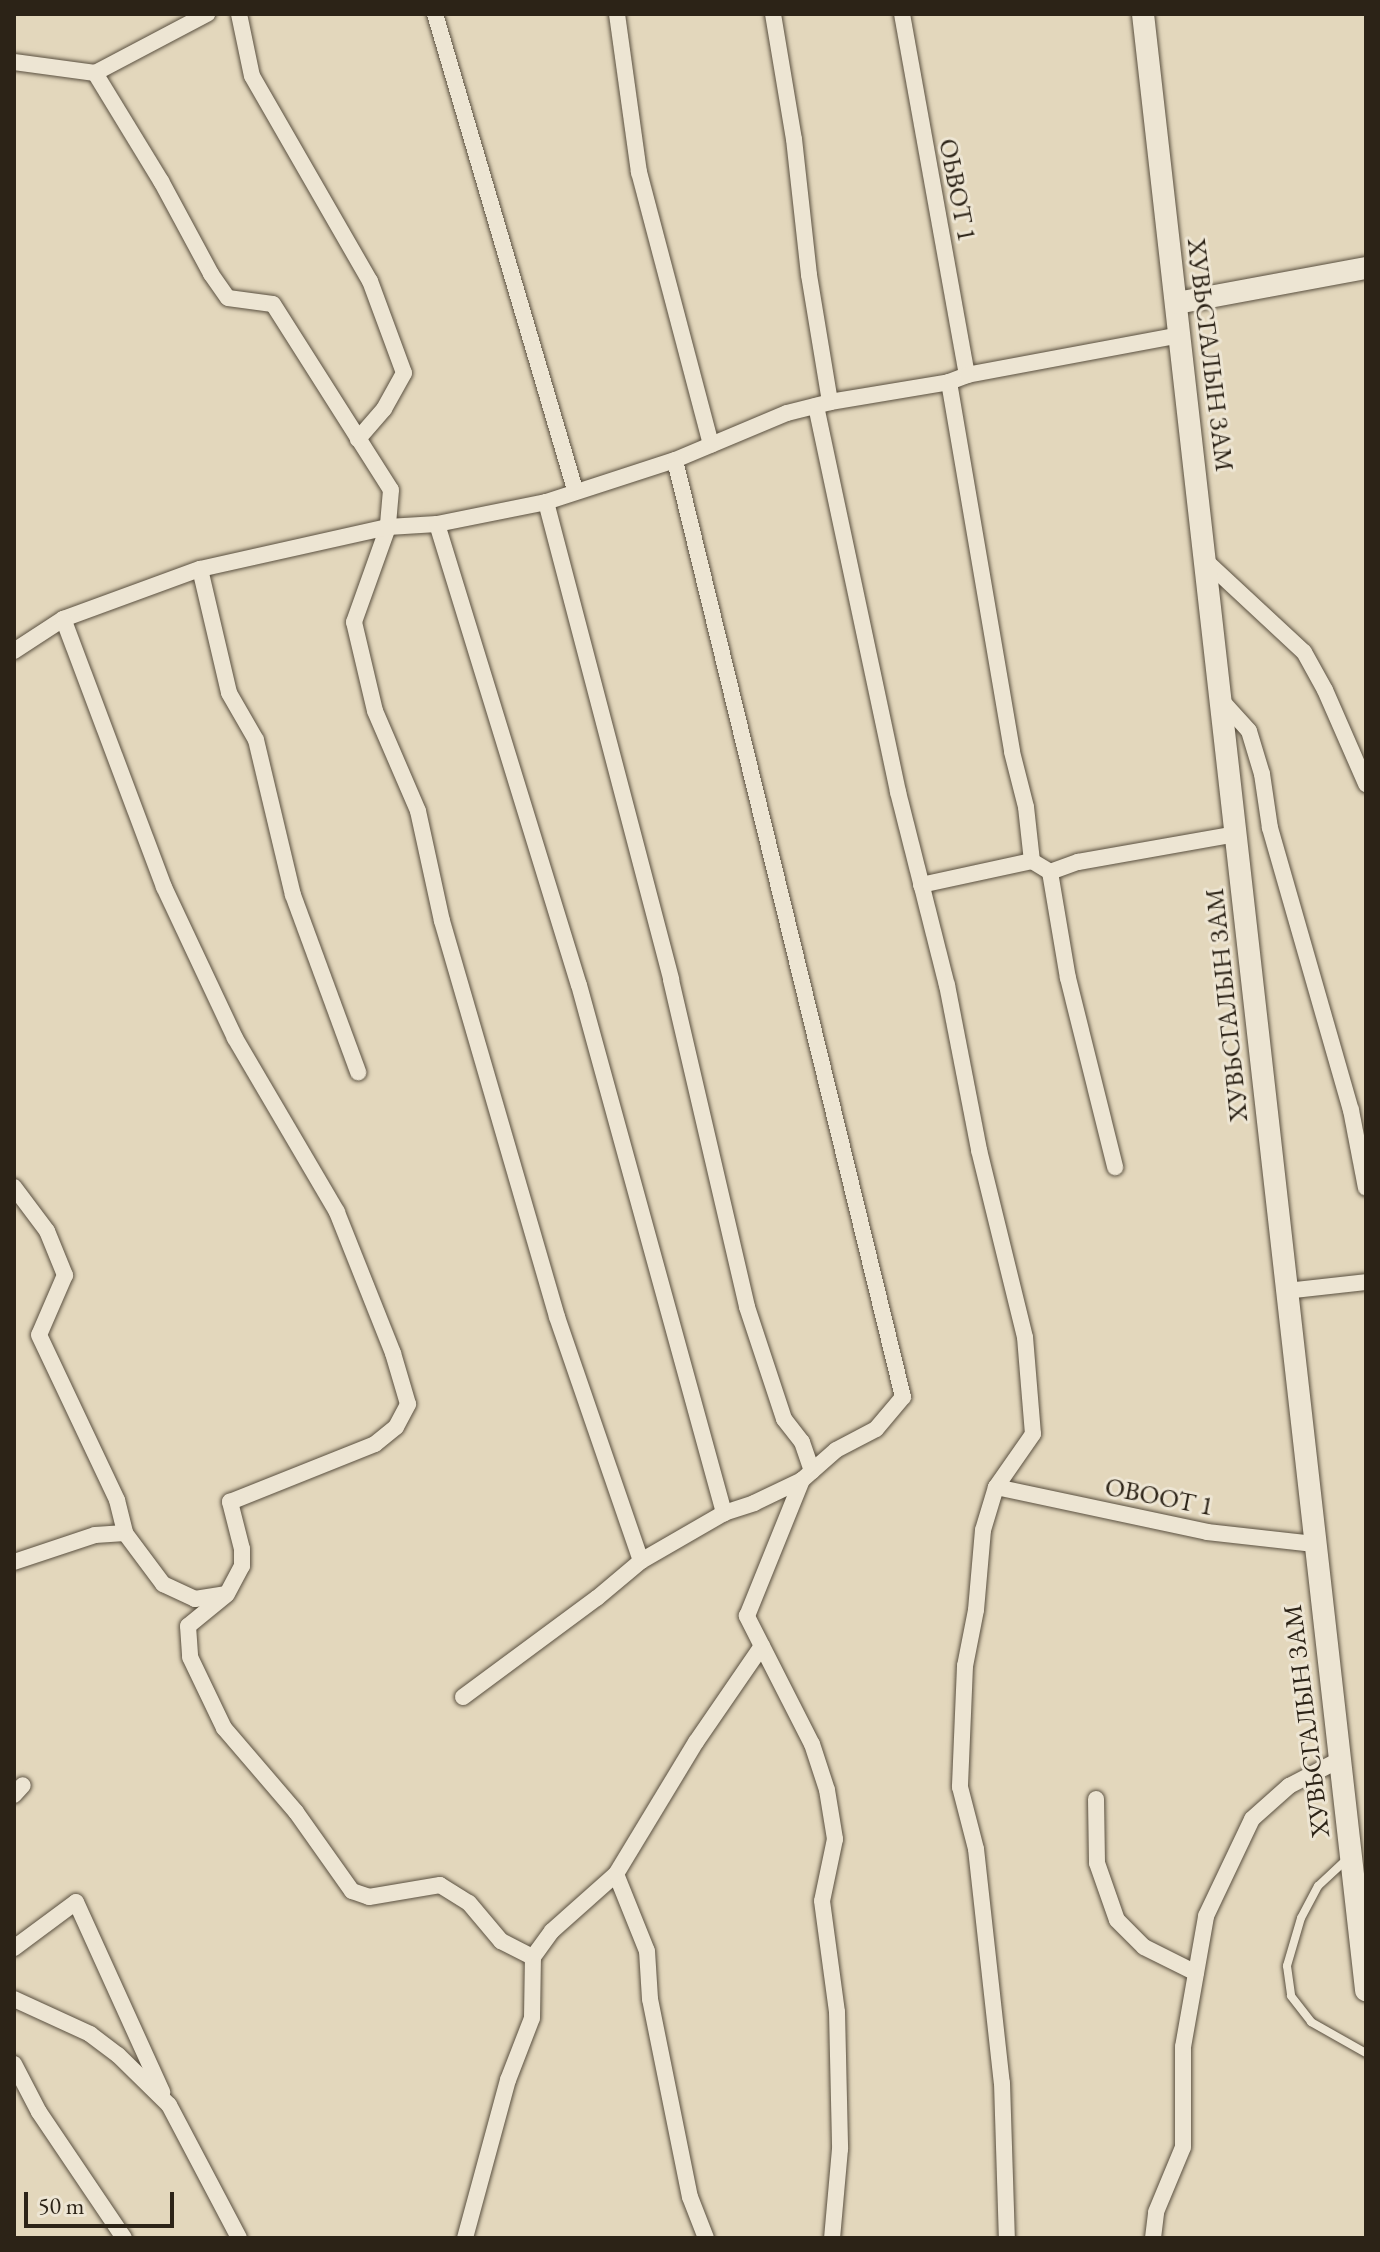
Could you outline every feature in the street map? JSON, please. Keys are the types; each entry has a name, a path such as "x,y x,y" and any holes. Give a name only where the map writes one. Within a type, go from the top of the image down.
{"main road":[{"name":"ХУВЬСГАЛЫН ЗАМ","path":"1143,14 1366,1990"},
{"path":"1177,303 1366,268"}],"street":[{"path":"14,62 95,73 207,14"},
{"path":"239,14 252,76 370,281 404,373 384,409 358,439"},
{"path":"435,14 576,492"},
{"path":"617,14 639,172 711,445"},
{"path":"773,14 823,404 884,733 947,985 979,1150 1025,1337 1033,1434 996,1487 983,1530 976,1610 965,1666 960,1787 976,1849 1002,2083 1007,2238"},
{"name":"ОЬВОТ 1","path":"902,14 967,375"},
{"path":"95,73 228,298 273,304 391,490 388,527 354,622 357,637 375,711 418,811 442,921 557,1317 641,1561"},
{"path":"14,650 63,619 200,569 388,527 437,524 546,502 675,460 787,413 823,404 1181,335"},
{"path":"949,382 1012,752 1026,807 1032,861"},
{"path":"463,1697 597,1598 641,1561 724,1513 754,1503 807,1476 836,1450 876,1429 903,1397 675,460"},
{"path":"546,502 671,980 747,1307 784,1419 802,1442 807,1476 747,1616 812,1744 827,1790 835,1839 822,1901 837,2012 840,2149 832,2238"},
{"path":"437,524 579,985 724,1513"},
{"path":"1207,562 1304,652 1325,690 1366,784"},
{"path":"200,569 229,693 256,740 293,895 358,1072"},
{"path":"63,619 164,887 235,1038 337,1212 393,1353 408,1404 396,1427 375,1444 230,1502 242,1566 227,1594 188,1626 190,1657 224,1728 296,1812 352,1891 369,1897 440,1885 469,1903 501,1941 533,1957"},
{"path":"1222,701 1249,731 1262,774 1270,828 1351,1110 1366,1188"},
{"path":"1050,872 1078,862 1236,834"},
{"path":"921,885 1032,861 1050,872 1068,978 1115,1167"},
{"path":"14,1187 47,1231 65,1275 39,1335 117,1500 125,1533 163,1584 195,1599 227,1594"},
{"path":"1286,1291 1366,1282"},
{"name":"ОВООТ 1","path":"996,1487 1207,1532 1314,1544"},
{"path":"14,1562 95,1535 125,1533"},
{"path":"465,2238 508,2080 532,2018 533,1957 552,1931 616,1874 696,1742 762,1646"},
{"path":"1153,2238 1156,2212 1183,2147 1183,2047 1206,1916 1244,1830 1260,1810 1289,1786 1341,1759"},
{"path":"1096,1799 1097,1863 1117,1920 1144,1947 1196,1973"},
{"path":"616,1874 647,1951 650,1999 690,2197 706,2238"},
{"path":"14,1948 76,1902 136,2033 142,2055 239,2238"},
{"path":"14,1999 90,2034 118,2055 169,2105"},
{"path":"14,2064 39,2112 124,2238"}],"lane":[{"path":"1351,1855 1318,1886 1301,1918 1287,1966 1291,1996 1311,2022 1366,2053"}]}
